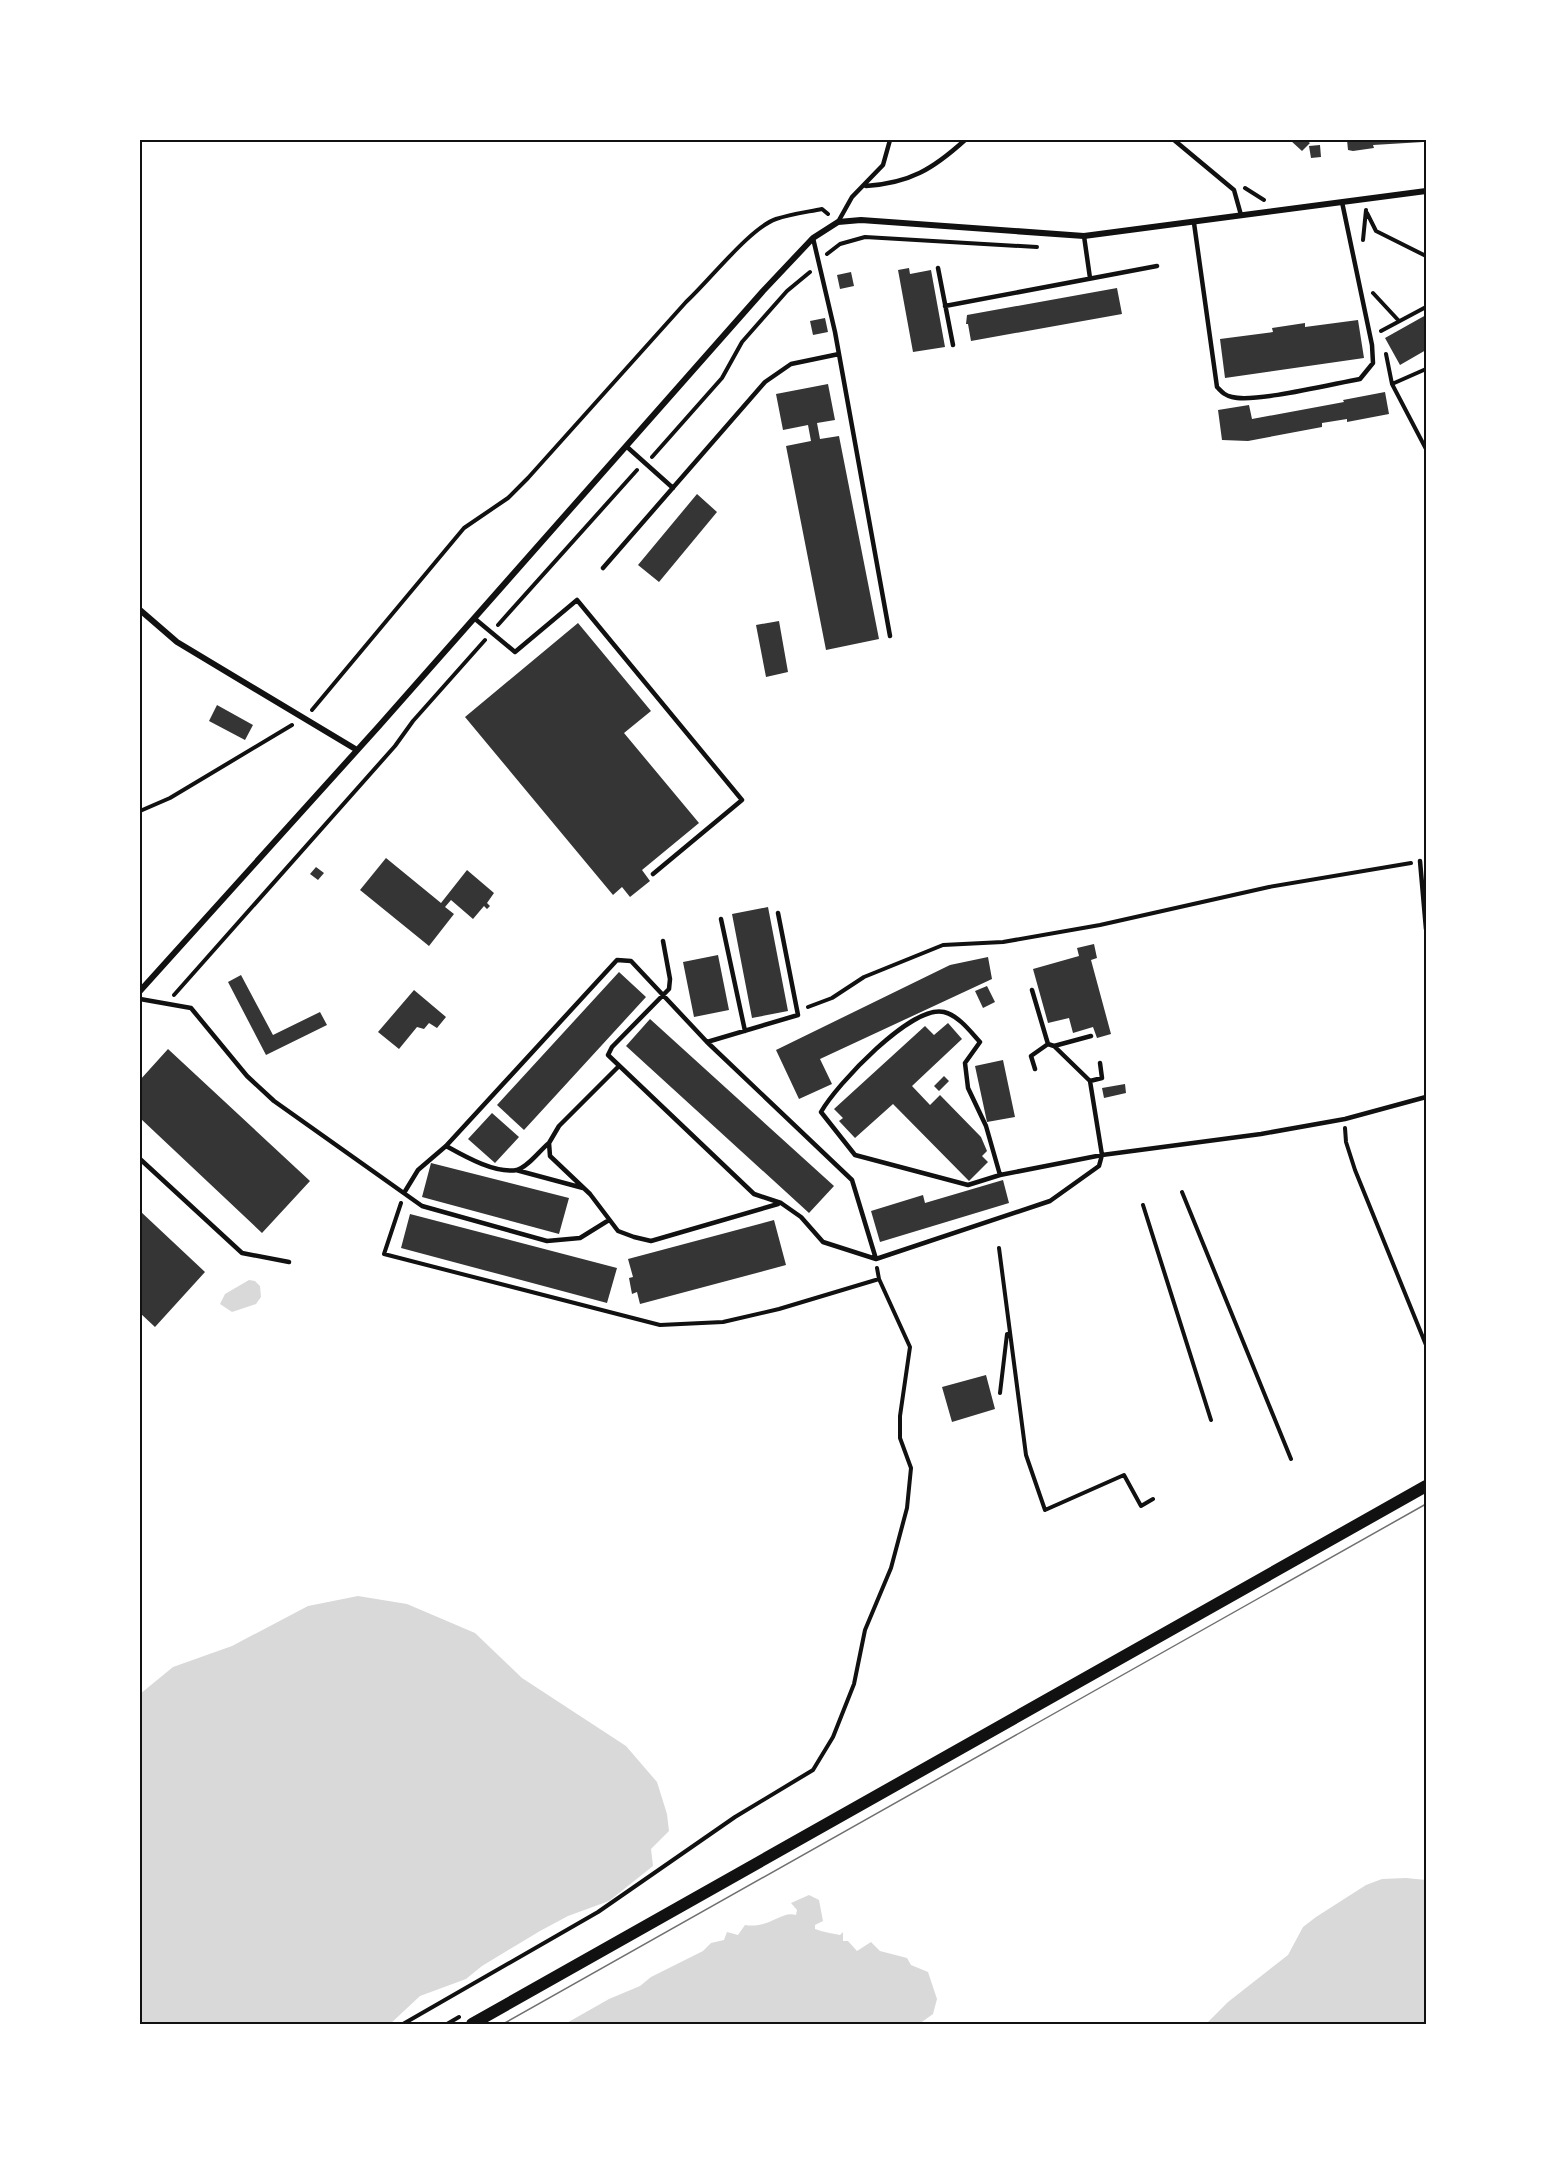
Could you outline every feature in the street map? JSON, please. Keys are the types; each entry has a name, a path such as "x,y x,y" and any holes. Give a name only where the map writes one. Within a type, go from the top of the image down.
{"main road":[{"path":"472,2025 1426,1486"}],"street":[{"path":"140,991 357,750 763,291 813,238 838,222 861,220 1084,236 1426,190"},
{"path":"140,610 177,642 357,750"}],"lane":[{"path":"838,222 852,198 866,186 883,165 890,140"},
{"path":"866,186 887,184 922,174 965,140"},
{"path":"1174,140 1234,190 1241,215"},
{"path":"1194,223 1217,387 1223,394 1234,398 1258,397 1360,379 1373,363 1372,345 1342,202"},
{"path":"1084,236 1090,278"},
{"path":"813,238 839,354 890,636"},
{"path":"945,306 1157,266"},
{"path":"938,268 953,345"},
{"path":"603,568 765,382 791,364 839,354"},
{"path":"626,446 673,488"},
{"path":"474,618 515,652 577,600 742,800 653,874"},
{"path":"1420,861 1426,929"},
{"path":"707,1042 798,1015 778,913"},
{"path":"721,919 745,1031"},
{"path":"663,941 670,979 664,996 612,1047 608,1055 754,1194 781,1203 801,1217 823,1242 876,1259 1050,1201 1099,1166 1102,1155 1090,1081 1054,1046 1048,1044"},
{"path":"404,1193 418,1170 446,1146 618,960 631,961 707,1042 852,1180 876,1259"},
{"path":"1032,990 1048,1044"},
{"path":"140,999 191,1008 247,1076 274,1101 422,1206 547,1241 580,1238 609,1220"},
{"path":"1000,1175 986,1126 968,1088 964,1063 980,1042 958,1019 943,1012 920,1017 876,1048 828,1100 821,1112 855,1155 968,1185 1000,1175 1102,1155 1261,1134 1345,1119 1426,1097"},
{"path":"1054,1046 1091,1036"},
{"path":"1035,1069 1031,1056 1048,1044"},
{"path":"1090,1081 1102,1078 1100,1063"},
{"path":"516,1170 523,1167 549,1143 559,1126 619,1066"},
{"path":"549,1143 550,1156 585,1189 618,1231 651,1241 781,1203"},
{"path":"446,1146 490,1166 516,1170 585,1189"},
{"path":"140,1159 242,1253 289,1262"}],"path":[{"path":"1238,183 1264,200 1275,199"},
{"path":"1360,199 1376,231 1426,256"},
{"path":"140,811 170,798 304,717 326,695 464,528 508,498 528,478 686,302 712,278 750,235 774,220 822,209 838,222"},
{"path":"1363,243 1366,210"},
{"path":"1371,283 1375,302"},
{"path":"1373,292 1399,321"},
{"path":"1381,331 1426,307"},
{"path":"1379,321 1383,342"},
{"path":"1386,352 1392,384 1426,449"},
{"path":"1392,384 1426,369"},
{"path":"798,1015 805,1008 832,998 864,977 943,945 1003,942 1100,925 1269,887 1420,861"},
{"path":"1345,1119 1346,1142 1355,1170 1426,1345"},
{"path":"1182,1192 1291,1459"},
{"path":"404,1193 384,1254 660,1325 723,1322 779,1309 879,1279"},
{"path":"1143,1205 1211,1420"},
{"path":"999,1248 1026,1455 1045,1510 1124,1475 1141,1506 1154,1499"},
{"path":"403,2025 598,1912 735,1817 813,1770 833,1737 854,1684 865,1630 891,1568 908,1508 911,1468 900,1438 900,1416 910,1347 879,1279 876,1259"},
{"path":"1000,1393 1007,1334 1010,1334"}],"shaded area":[{"path":"249,1280 255,1281 260,1286 261,1297 256,1304 232,1312 220,1304 225,1294"},
{"path":"358,1596 407,1604 475,1633 522,1678 626,1746 657,1782 667,1814 669,1831 651,1849 653,1866 609,1901 568,1916 540,1931 482,1966 466,1979 420,1996 390,2024 140,2024 140,1694 173,1667 232,1646 308,1606"},
{"path":"1382,1879 1426,1880 1426,2024 1206,2024 1228,2002 1288,1955 1303,1927 1316,1917 1366,1885"},
{"path":"809,1895 819,1900 823,1921 815,1925 815,1929 840,1935 843,1932 843,1941 848,1941 857,1951 871,1942 880,1951 907,1958 911,1965 928,1972 937,1999 933,2014 919,2024 565,2024 609,1999 640,1986 651,1977 703,1951 711,1943 724,1940 727,1932 738,1935 745,1925 754,1926 785,1915 796,1915 797,1910 791,1903"}],"building":[{"path":"1290,140 1306,140 1310,143 1302,151"},
{"path":"1347,140 1423,140 1423,142 1373,145 1374,148 1353,151 1348,150"},
{"path":"1320,145 1321,157 1311,158 1309,146"},
{"path":"909,268 910,274 931,270 945,347 913,352 898,270"},
{"path":"851,272 854,286 840,289 837,275"},
{"path":"1117,288 1122,314 971,341 968,324 966,324 967,315"},
{"path":"1426,315 1426,350 1400,365 1385,338"},
{"path":"825,318 828,332 813,335 810,321"},
{"path":"1358,320 1364,358 1225,378 1220,339 1273,332 1272,328 1305,323 1305,327"},
{"path":"828,384 835,420 817,423 820,439 839,436 879,639 826,650 786,446 811,441 808,425 783,430 776,394"},
{"path":"1385,392 1389,414 1347,422 1347,419 1322,423 1322,427 1248,441 1222,440 1218,410 1249,405 1252,419"},
{"path":"697,494 717,512 659,582 638,565"},
{"path":"779,621 788,672 766,677 756,625"},
{"path":"578,623 651,711 624,733 699,823 642,870 650,881 630,897 622,887 613,895 465,717"},
{"path":"217,705 253,725 245,740 209,721"},
{"path":"386,858 441,903 467,870 494,893 487,903 490,906 487,909 484,906 473,919 451,900 445,907 454,914 429,946 360,890"},
{"path":"316,867 324,873 318,880 310,874"},
{"path":"768,907 788,1011 752,1018 732,914"},
{"path":"1094,944 1097,958 1091,960 1111,1034 1097,1038 1093,1027 1073,1033 1069,1018 1048,1023 1033,969 1079,956 1077,948"},
{"path":"718,955 729,1010 694,1017 683,962"},
{"path":"988,957 992,979 820,1059 832,1084 799,1099 776,1050 950,965"},
{"path":"619,972 646,997 524,1130 497,1105"},
{"path":"241,975 273,1035 320,1012 327,1025 266,1055 228,982"},
{"path":"987,986 995,1002 983,1008 975,991"},
{"path":"414,990 446,1017 437,1028 429,1023 424,1029 417,1027 399,1049 378,1032"},
{"path":"650,1019 834,1186 809,1213 626,1046"},
{"path":"948,1023 962,1039 912,1086 930,1105 940,1095 981,1137 987,1151 982,1156 988,1162 969,1181 893,1104 855,1138 839,1121 843,1118 834,1109 925,1026 934,1035"},
{"path":"168,1049 310,1181 262,1233 140,1118 140,1080"},
{"path":"1003,1060 1015,1117 987,1122 975,1066"},
{"path":"944,1076 949,1081 939,1091 934,1086"},
{"path":"1125,1084 1126,1093 1104,1098 1102,1088"},
{"path":"492,1113 519,1137 495,1163 468,1139"},
{"path":"431,1163 569,1198 559,1234 422,1197"},
{"path":"1003,1180 1009,1203 880,1242 871,1211 923,1195 925,1203"},
{"path":"140,1211 205,1272 155,1327 140,1313"},
{"path":"410,1214 617,1268 607,1303 401,1248"},
{"path":"774,1220 786,1265 640,1304 637,1292 632,1294 629,1278 633,1277 628,1259"},
{"path":"986,1375 995,1409 952,1422 942,1387"}],"tram line":[{"path":"503,2024 1426,1504"}]}
